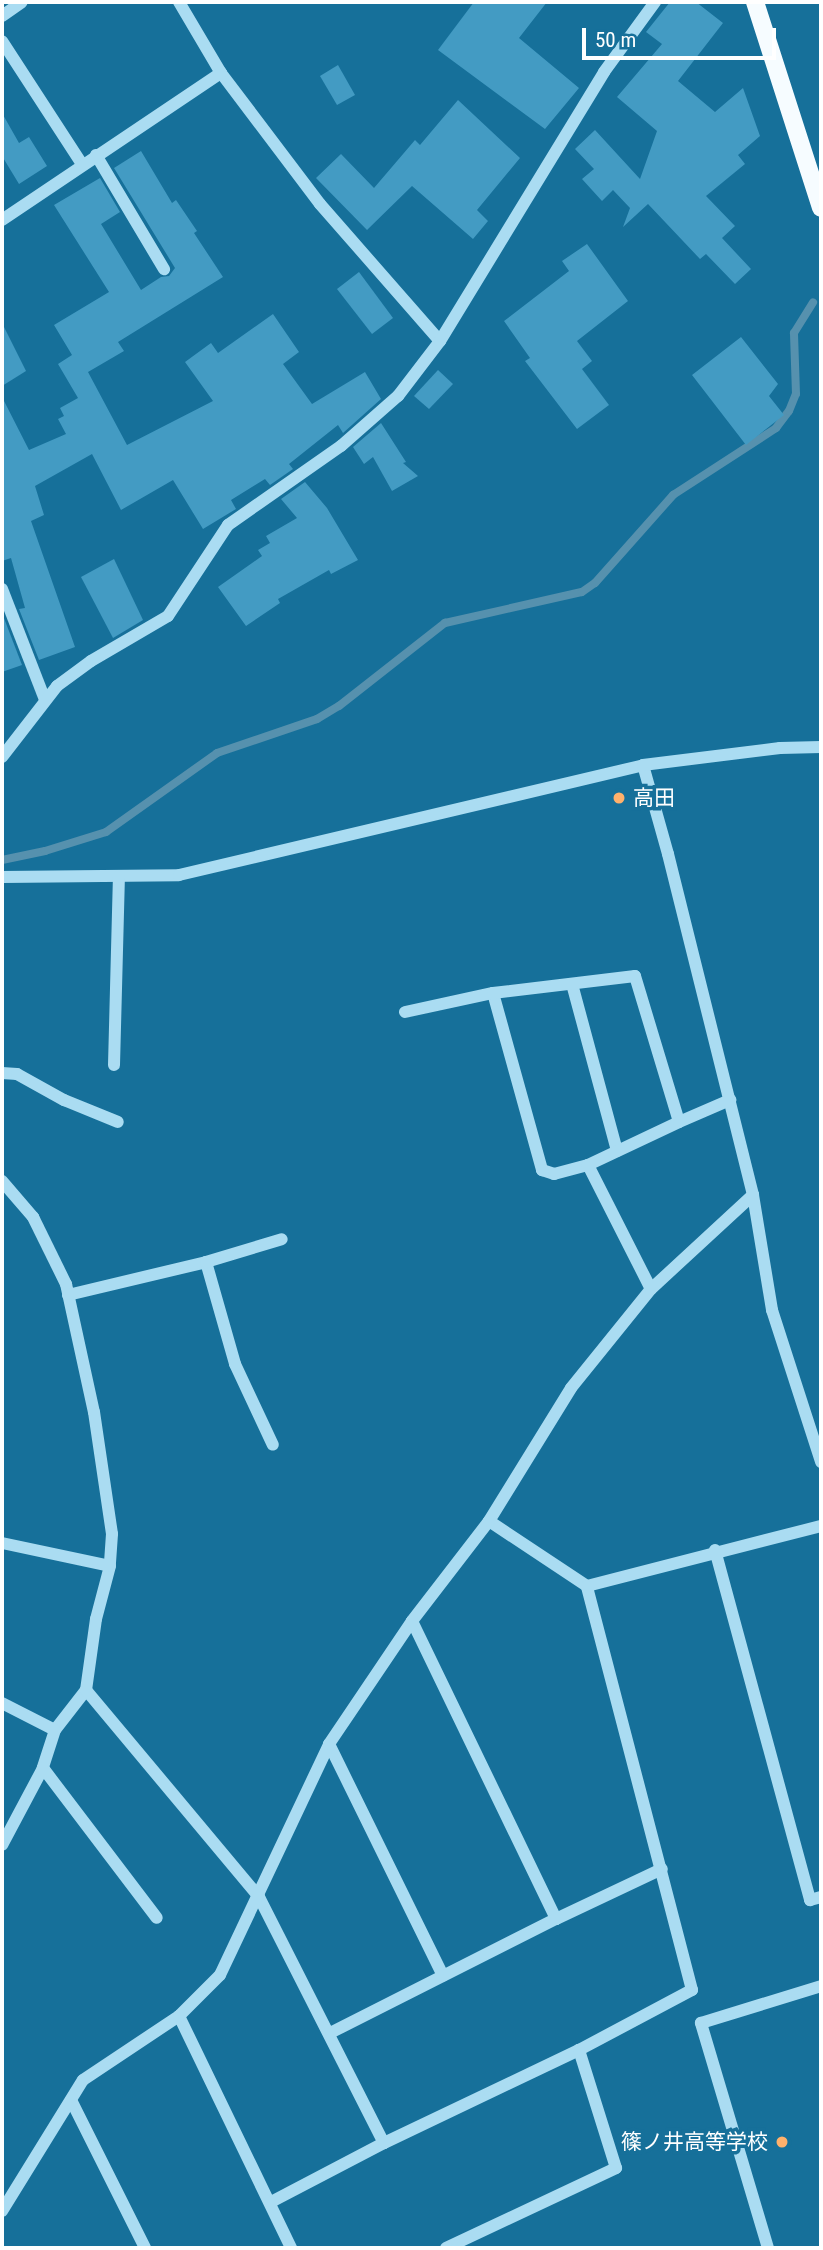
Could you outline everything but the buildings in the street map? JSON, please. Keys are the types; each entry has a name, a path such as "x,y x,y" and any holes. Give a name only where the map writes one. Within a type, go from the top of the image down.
{"main road":[{"path":"755,2 821,208"}],"street":[{"path":"2,16 22,2"},
{"path":"179,2 221,73 320,204 440,341"},
{"path":"2,757 57,686 91,661 168,615 228,525 350,438 398,396 440,341 604,72 655,2"},
{"path":"2,41 82,164"},
{"path":"2,220 221,73"},
{"path":"96,155 164,268"},
{"path":"2,589 45,700"},
{"path":"2,877 179,875 643,765 780,748 821,747"},
{"path":"643,765 668,853 753,1195 772,1310 821,1462"},
{"path":"114,1065 119,876"},
{"path":"405,1012 493,993 635,976 679,1122"},
{"path":"572,984 617,1151"},
{"path":"493,993 542,1170 554,1174 588,1165 730,1100"},
{"path":"2,1073 16,1074 64,1100 118,1122"},
{"path":"588,1165 651,1289"},
{"path":"2,1181 33,1217 68,1295 94,1412 112,1534 110,1566 96,1619 86,1690 55,1730 43,1768 2,1845"},
{"path":"3,2205 83,2080 179,2016 220,1975 259,1897 328,1744 412,1621 489,1521 571,1388 651,1289 753,1195"},
{"path":"68,1295 206,1262 282,1239"},
{"path":"206,1262 235,1364 273,1445"},
{"path":"271,2202 384,2143 579,2050 692,1990 587,1586 489,1521"},
{"path":"587,1586 715,1550 821,1526"},
{"path":"2,1543 110,1566"},
{"path":"715,1550 810,1900 821,1896"},
{"path":"412,1621 556,1919"},
{"path":"86,1690 259,1897 384,2143"},
{"path":"2,1703 55,1730"},
{"path":"328,1744 443,1976"},
{"path":"43,1768 157,1918"},
{"path":"330,2033 556,1919 662,1869"},
{"path":"768,2248 701,2023 821,1986"},
{"path":"179,2016 291,2248"},
{"path":"446,2248 616,2168 579,2050"},
{"path":"71,2100 145,2248"}],"waterway":[{"path":"2,860 45,851 106,832 217,753 317,719 339,706 445,623 582,592 595,583 673,495 776,428 789,411 796,394 794,333 813,302"}],"place":[{"name":"高田","path":"619,798"},
{"name":"篠ノ井高等学校","path":"782,2142"}]}
